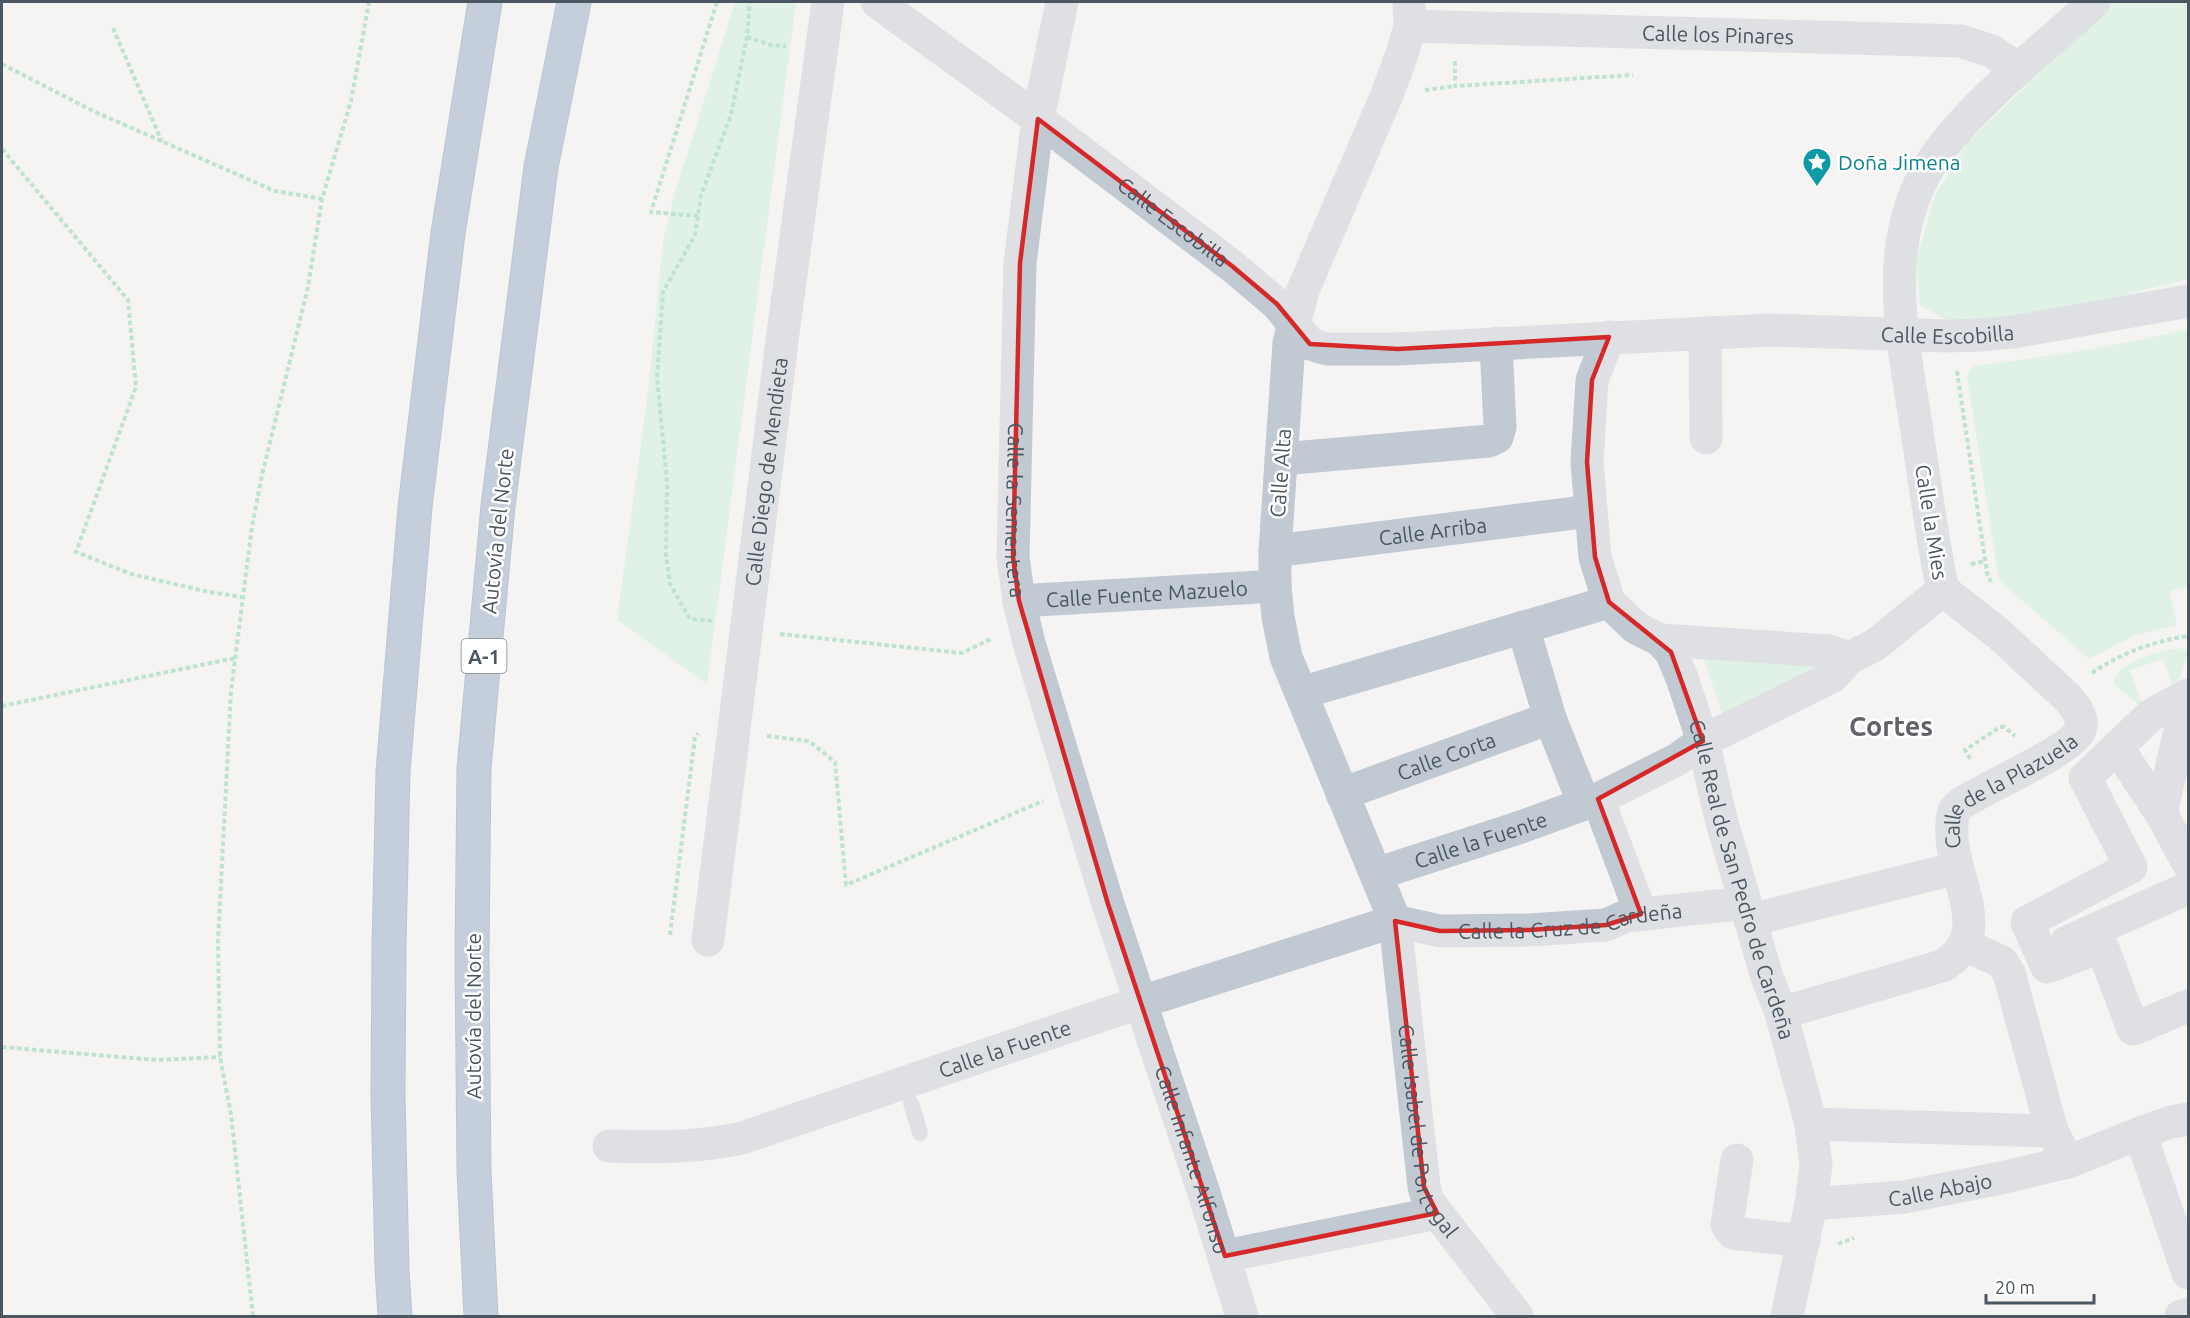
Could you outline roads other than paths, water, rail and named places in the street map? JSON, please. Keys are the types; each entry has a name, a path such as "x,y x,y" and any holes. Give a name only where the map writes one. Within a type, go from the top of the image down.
{"highway":[{"path":"395,1317 388,1095 393,772 416,495 448,233 485,2"},
{"name":"Autovía del Norte","path":"481,1317 474,1172 472,955 474,768 498,506 541,167 574,2"}],"street":[{"name":"Calle Diego de Mendieta","path":"708,940 783,333 828,2"},
{"name":"Calle Escobilla","path":"877,2 1038,119 1232,266 1277,304 1310,344 1327,349 1398,349 1770,330 1947,336 2013,332 2188,301"},
{"name":"Calle la Sementera","path":"1062,2 1038,119 1020,263 1013,557 1019,601 1029,643 1108,904 1141,1002"},
{"name":"Calle la Mies","path":"2074,709 2000,635 1943,590 1902,335 1898,284 1900,257 1914,199 1940,150 1983,101 2094,2"},
{"name":"Calle los Pinares","path":"1409,14 1456,27 1961,41 1991,51 2019,69"},
{"name":"Calle Alta","path":"1395,921 1286,657 1278,617 1275,551 1289,343 1293,323 1303,290 1329,226 1388,92 1409,14"},
{"path":"1705,333 1706,438"},
{"name":"Calle Real de San Pedro de Cardeña","path":"1609,337 1592,380 1587,462 1595,557 1609,602 1636,628 1660,640 1671,652 1703,741 1721,819 1767,977 1781,1012 1812,1124 1816,1165 1811,1204 1817,1244 1787,1317"},
{"path":"1281,459 1489,441 1497,437 1500,427 1496,344"},
{"name":"Calle Arriba","path":"1275,551 1591,512"},
{"name":"Calle Fuente Mazuelo","path":"1019,601 1275,586"},
{"name":"Calle la Fuente","path":"1376,874 1591,802 1678,759 1703,741 1833,676 1849,658 1875,645 1943,590"},
{"path":"1300,693 1609,602"},
{"path":"1523,627 1550,718 1591,802 1641,914"},
{"name":"Calle Real de San Pedro de Cardeña","path":"1660,640 1829,651 1849,658"},
{"path":"2161,813 2188,695"},
{"name":"Calle de la Plazuela","path":"2041,954 2027,922 2131,867 2085,778 2151,715 2188,695"},
{"name":"Calle de la Plazuela","path":"1965,945 1970,933 1968,906 1957,868 1951,832 1952,818 1956,808 2074,739 2081,730 2074,709"},
{"name":"Calle Corta","path":"1342,794 1550,718"},
{"path":"2116,747 2185,850"},
{"name":"Calle de la Plazuela","path":"1748,912 1957,868"},
{"path":"2002,962 2041,954 2188,888"},
{"name":"Calle la Cruz de Cardeña","path":"1395,921 1440,931 1529,930 1606,925 1626,916 1641,914 1748,912"},
{"name":"Calle la Fuente","path":"609,1146 678,1147 742,1138 1141,1002 1395,921"},
{"name":"Calle Isabel de Portugal","path":"1395,921 1424,1187 1428,1201 1517,1317"},
{"path":"1781,1012 1942,966 1955,958 1965,945 2002,962 2014,988 2032,1064 2052,1131 2068,1162"},
{"path":"2041,954 2048,967 2102,946 2133,1029 2188,1006"},
{"name":"Calle Infante Alfonso","path":"1141,1002 1225,1256 1242,1317"},
{"name":"Calle Abajo","path":"1811,1204 1904,1197 2001,1179 2068,1162 2183,1114"},
{"path":"1812,1124 2052,1131"},
{"path":"2140,1133 2188,1273"},
{"path":"1737,1160 1728,1225 1733,1233 1817,1244"},
{"path":"1225,1256 1437,1213"},
{"path":"2181,1317 2188,1314"}],"lane":[{"path":"911,1103 920,1133"}],"place":[{"name":"Doña Jimena","path":"1817,188"}],"district":[{"name":"Cortes","path":"1891,726"}]}
